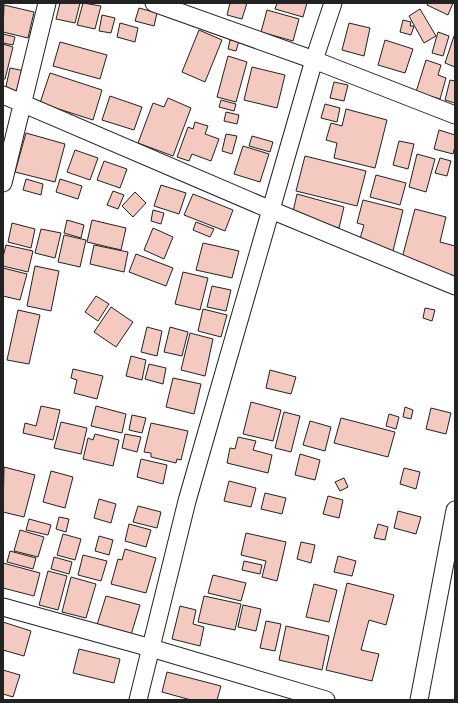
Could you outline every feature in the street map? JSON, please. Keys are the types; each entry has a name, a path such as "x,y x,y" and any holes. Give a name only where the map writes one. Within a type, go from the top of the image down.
{"street":[{"path":"3,183 47,3"},
{"path":"154,3 314,60 455,115"},
{"path":"138,700 187,501 314,60 334,3"},
{"path":"3,96 271,210 455,286"},
{"path":"419,700 455,510"},
{"path":"3,608 151,648 326,700"}],"building":[{"path":"60,3 80,3 75,23 56,19"},
{"path":"83,3 101,6 95,29 77,25"},
{"path":"230,3 247,3 242,19 227,15"},
{"path":"277,3 307,3 303,17 275,9"},
{"path":"428,3 453,3 448,15 427,5"},
{"path":"4,5 34,12 28,38 3,32"},
{"path":"139,8 157,13 154,26 135,21"},
{"path":"420,9 436,36 424,43 409,16"},
{"path":"267,10 299,19 293,41 261,32"},
{"path":"102,15 115,18 111,33 99,31"},
{"path":"403,20 411,22 410,26 414,26 411,35 400,32"},
{"path":"120,23 138,28 135,42 117,37"},
{"path":"349,23 370,28 364,56 342,50"},
{"path":"199,30 222,40 205,82 182,72"},
{"path":"438,32 449,36 443,56 432,53"},
{"path":"3,34 15,37 13,45 3,43"},
{"path":"454,36 455,37 455,67 445,63"},
{"path":"230,40 239,41 236,51 228,49"},
{"path":"385,40 413,49 405,73 378,65"},
{"path":"60,42 107,55 100,79 53,66"},
{"path":"3,44 13,47 5,79 3,79"},
{"path":"228,56 247,62 236,102 217,97"},
{"path":"426,60 441,65 438,75 446,78 440,99 416,92"},
{"path":"252,67 285,75 277,108 244,100"},
{"path":"10,68 25,71 20,94 5,91"},
{"path":"50,73 102,90 93,120 40,103"},
{"path":"450,80 455,81 455,103 445,100"},
{"path":"334,82 348,85 344,101 330,98"},
{"path":"110,96 142,107 134,130 102,120"},
{"path":"168,98 191,108 173,156 138,143 153,103 164,107"},
{"path":"221,100 236,104 234,111 219,107"},
{"path":"325,104 340,108 337,122 321,118"},
{"path":"346,109 387,120 375,168 334,158 337,143 326,140 331,123 342,126"},
{"path":"226,112 239,115 237,124 224,121"},
{"path":"195,122 208,126 205,134 219,139 211,161 192,154 189,161 177,157 188,127 193,129"},
{"path":"439,130 455,135 453,154 434,149"},
{"path":"26,133 65,144 55,182 15,172"},
{"path":"226,134 237,136 232,154 222,151"},
{"path":"252,136 273,142 270,152 249,146"},
{"path":"399,141 414,144 408,169 393,165"},
{"path":"243,146 269,154 260,182 234,174"},
{"path":"75,150 98,158 90,180 67,172"},
{"path":"417,154 435,159 426,192 409,187"},
{"path":"305,156 366,171 357,206 296,191"},
{"path":"440,158 451,161 447,176 435,173"},
{"path":"104,161 127,169 120,188 97,180"},
{"path":"376,175 406,183 400,205 370,197"},
{"path":"26,179 43,184 41,195 23,190"},
{"path":"60,179 82,186 78,199 56,192"},
{"path":"161,185 186,193 179,214 154,206"},
{"path":"113,191 124,195 118,209 107,205"},
{"path":"135,192 146,203 133,217 122,206"},
{"path":"193,194 233,210 225,231 184,215"},
{"path":"297,194 344,207 339,228 292,216"},
{"path":"363,200 403,210 393,251 359,242 364,225 357,223"},
{"path":"415,209 446,217 440,242 455,246 455,276 401,262"},
{"path":"153,210 164,213 161,224 151,221"},
{"path":"67,220 84,225 81,238 64,233"},
{"path":"92,220 126,228 121,250 87,242"},
{"path":"196,222 214,229 210,237 193,230"},
{"path":"12,223 35,229 31,248 8,242"},
{"path":"153,228 173,237 164,259 144,250"},
{"path":"41,229 61,233 55,258 35,253"},
{"path":"64,235 86,240 80,267 58,262"},
{"path":"203,243 239,251 232,278 196,270"},
{"path":"6,245 33,251 28,272 3,266 3,257"},
{"path":"94,245 128,252 124,272 90,264"},
{"path":"136,254 173,268 166,286 129,272"},
{"path":"35,266 59,271 51,311 27,306"},
{"path":"3,268 27,274 20,300 3,296"},
{"path":"183,272 208,278 200,310 175,304"},
{"path":"212,286 231,290 226,311 207,307"},
{"path":"96,296 109,304 98,321 85,312"},
{"path":"111,307 133,322 116,347 94,332"},
{"path":"425,308 435,310 432,321 423,318"},
{"path":"203,309 227,315 221,337 198,331"},
{"path":"18,310 40,315 29,364 7,360"},
{"path":"147,327 162,331 157,356 141,352"},
{"path":"170,327 188,332 182,356 164,352"},
{"path":"190,333 213,339 205,376 181,370"},
{"path":"131,356 146,360 142,380 126,376"},
{"path":"149,364 166,368 163,384 145,379"},
{"path":"73,369 103,376 97,399 74,393 77,380 71,378"},
{"path":"270,370 296,377 291,394 266,388"},
{"path":"173,378 201,384 194,414 166,407"},
{"path":"251,402 281,410 273,441 243,434"},
{"path":"41,406 60,410 53,440 23,433 25,423 36,426"},
{"path":"96,406 126,414 122,433 91,426"},
{"path":"405,407 413,410 411,419 403,417"},
{"path":"431,408 451,413 446,434 426,429"},
{"path":"284,412 300,416 291,452 275,448"},
{"path":"389,414 399,417 396,429 386,426"},
{"path":"132,415 146,418 142,433 129,430"},
{"path":"341,418 395,432 388,457 334,443"},
{"path":"310,421 331,427 325,451 303,445"},
{"path":"61,422 87,428 81,454 54,448"},
{"path":"151,423 188,431 181,460 177,459 176,463 151,457 151,453 144,452"},
{"path":"95,434 119,440 113,466 83,459 88,438 93,440"},
{"path":"125,434 141,437 137,452 122,448"},
{"path":"238,437 256,441 253,450 272,455 268,473 227,463 230,448 235,449"},
{"path":"300,454 320,460 315,480 295,475"},
{"path":"141,459 167,465 163,484 137,477"},
{"path":"4,467 35,475 24,517 3,512"},
{"path":"404,468 420,472 416,489 400,484"},
{"path":"51,471 73,477 65,508 43,502"},
{"path":"344,478 348,487 340,491 335,482"},
{"path":"229,481 256,488 251,507 224,501"},
{"path":"265,493 286,498 282,514 261,509"},
{"path":"328,496 343,500 339,518 323,514"},
{"path":"99,499 116,504 111,523 94,518"},
{"path":"138,506 161,512 157,528 133,522"},
{"path":"398,511 421,517 416,534 394,528"},
{"path":"59,517 69,519 66,532 56,529"},
{"path":"29,519 51,525 48,535 26,530"},
{"path":"129,524 151,530 146,547 125,541"},
{"path":"378,524 388,527 385,540 374,538"},
{"path":"20,530 44,537 38,557 14,551"},
{"path":"246,533 286,542 277,581 262,577 266,561 241,555"},
{"path":"63,534 81,539 75,560 57,555"},
{"path":"99,536 113,540 109,555 95,551"},
{"path":"301,542 315,545 311,563 297,559"},
{"path":"125,549 156,558 146,593 111,584 118,559 122,560"},
{"path":"10,551 36,558 33,569 7,562"},
{"path":"83,555 107,561 101,581 78,575"},
{"path":"338,556 356,561 352,576 334,572"},
{"path":"54,557 72,562 69,574 51,569"},
{"path":"244,561 262,565 260,574 242,570"},
{"path":"3,563 40,573 34,596 3,588"},
{"path":"48,571 67,576 58,610 39,605"},
{"path":"213,575 246,583 241,601 208,593"},
{"path":"71,577 96,584 86,618 62,612"},
{"path":"347,583 394,595 386,625 369,620 361,650 379,654 372,681 326,670"},
{"path":"314,584 337,590 329,622 306,617"},
{"path":"106,596 140,605 131,635 97,625"},
{"path":"204,596 241,604 235,630 198,622"},
{"path":"243,605 261,609 256,631 238,627"},
{"path":"180,606 196,610 193,624 204,627 200,646 172,639"},
{"path":"266,621 281,624 275,651 260,648"},
{"path":"3,622 31,631 24,656 3,650"},
{"path":"286,626 329,636 322,670 279,660"},
{"path":"79,649 120,659 114,683 73,673"},
{"path":"3,670 20,675 13,697 3,694"},
{"path":"167,672 221,686 217,700 191,700 162,692"}]}
